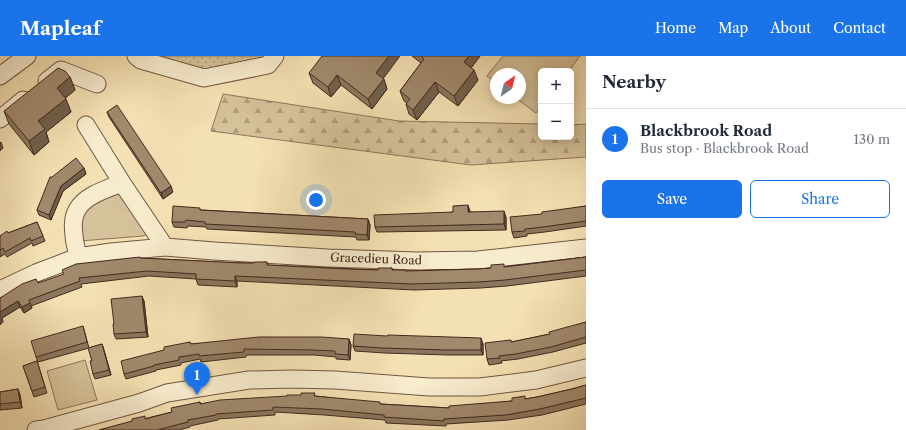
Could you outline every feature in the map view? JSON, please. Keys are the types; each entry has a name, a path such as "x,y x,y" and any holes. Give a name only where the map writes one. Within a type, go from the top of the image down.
{"street":[{"path":"0,76 27,56"},
{"path":"136,56 141,60 204,78 268,65 275,56"},
{"path":"0,118 61,70 97,84"},
{"path":"86,125 122,183 165,247"},
{"path":"78,257 74,236 74,219 77,210 85,201 100,191 122,183"},
{"name":"Gracedieu Road","path":"0,290 36,273 78,257 165,247 328,258 417,261 478,260 586,248"},
{"path":"36,430 101,414 167,393 249,380 335,380 429,387 480,387 536,380 586,368"}],"green space":[{"path":"162,56 267,56 264,61 200,71"},
{"path":"503,56 580,56 571,68 538,68 538,111 536,113 524,104 526,104 526,68 493,68"},
{"path":"223,94 399,121 538,124 538,140 574,140 574,125 586,124 586,157 471,165 211,131"},
{"path":"117,189 148,234 143,236 80,241 80,212"},
{"path":"85,360 97,400 58,410 47,371"}],"building":[{"path":"322,56 389,56 376,73 384,79 368,99 337,75 328,87 309,73"},
{"path":"421,56 469,56 464,62 474,70 454,96 435,82 413,110 406,104 410,99 400,91 424,59"},
{"path":"58,68 65,71 70,77 57,88 66,99 38,121 45,129 29,141 4,111"},
{"path":"117,105 171,186 161,193 107,112"},
{"path":"76,158 84,168 61,186 49,215 37,210 50,177"},
{"path":"468,205 468,212 504,211 504,224 375,227 374,215 453,212 453,206"},
{"path":"173,206 200,208 200,210 368,219 367,235 355,234 355,232 205,224 205,222 186,220 185,222 172,222"},
{"path":"586,206 586,221 512,232 510,217 542,214 542,212"},
{"path":"37,222 43,236 31,241 30,238 5,252 3,248 0,250 0,236 7,231 8,233"},
{"path":"140,257 241,263 267,262 267,265 346,269 378,270 378,268 392,268 392,270 405,271 478,269 491,268 491,265 504,264 504,267 586,257 586,270 505,280 412,284 235,276 235,281 196,279 196,274 147,271 79,278 80,281 29,300 30,303 22,307 18,301 0,312 0,298 22,284 36,279 38,283 64,274 62,270 76,264"},
{"path":"142,296 146,332 114,334 111,299"},
{"path":"586,322 586,337 551,347 499,356 500,358 487,359 485,343 511,340 511,342 550,334 549,332"},
{"path":"83,326 87,342 36,357 31,341"},
{"path":"354,334 481,338 481,350 353,346"},
{"path":"259,337 322,337 349,339 348,355 335,354 335,351 244,349 244,352 199,356 199,354 179,357 179,360 154,365 124,374 121,361 164,350 164,347 190,342 191,344"},
{"path":"102,344 109,370 93,374 90,361 92,361 88,348"},
{"path":"37,361 45,387 32,391 23,366"},
{"path":"586,385 586,398 506,415 444,419 444,421 384,417 384,415 322,409 273,407 273,410 216,414 188,420 188,422 157,430 99,430 132,421 132,419 145,416 145,419 172,412 171,408 200,402 200,404 220,400 315,393 314,396 380,402 380,404 449,408 449,406 512,401 512,398 525,396 525,399 537,397"},
{"path":"18,389 20,402 0,404 0,392"}],"place":[{"name":"Blackbrook Road","path":"197,395"}]}
